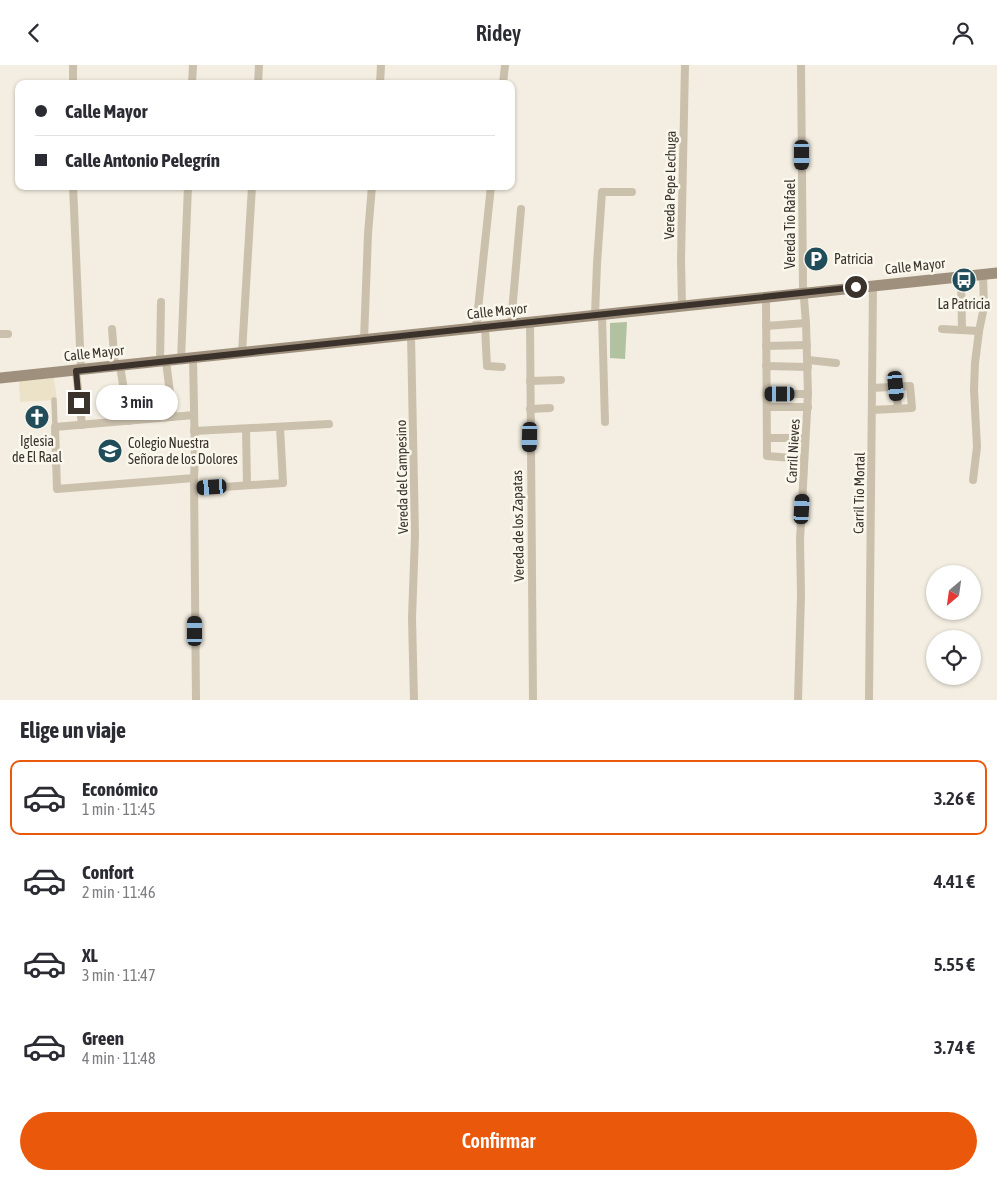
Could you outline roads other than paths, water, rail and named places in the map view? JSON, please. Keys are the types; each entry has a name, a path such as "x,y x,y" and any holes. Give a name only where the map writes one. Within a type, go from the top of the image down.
{"main road":[{"name":"Calle Mayor","path":"0,379 997,273"}],"street":[{"path":"73,65 73,80"},
{"path":"192,80 193,65"},
{"path":"258,80 259,65"},
{"path":"380,80 381,65"},
{"path":"503,80 505,65"},
{"name":"Vereda Pepe Lechuga","path":"682,306 681,259 685,65"},
{"name":"Vereda Tio Rafael","path":"801,65 804,293"},
{"path":"73,190 78,370 82,425"},
{"path":"181,360 188,190"},
{"path":"242,353 252,190"},
{"path":"364,339 372,190"},
{"path":"491,190 481,327 487,366 502,367"},
{"path":"605,422 597,264 602,192 632,192"},
{"path":"511,324 521,209"},
{"path":"973,479 976,447 975,372 979,331 984,307 983,274"},
{"path":"961,276 962,329"},
{"name":"Carril Tio Mortal","path":"869,700 873,285"},
{"name":"Carril Nieves","path":"798,700 801,595 800,540 808,407 808,363 804,293"},
{"path":"766,297 767,456 804,459"},
{"path":"162,302 162,362 174,417"},
{"name":"Vereda de los Zapatas","path":"530,322 533,700"},
{"path":"766,326 806,323"},
{"path":"112,329 128,421"},
{"path":"942,329 979,331"},
{"name":"Vereda del Campesino","path":"411,335 415,535 412,618 414,700"},
{"path":"766,346 807,345"},
{"path":"193,358 196,700"},
{"path":"766,366 836,363"},
{"path":"530,381 561,380"},
{"path":"896,386 898,408"},
{"path":"872,388 910,386 912,408 872,410"},
{"path":"767,394 808,394"},
{"path":"54,400 57,489 194,477"},
{"path":"767,407 808,407"},
{"path":"530,409 550,408"},
{"path":"55,427 194,415"},
{"path":"194,431 329,424"},
{"path":"194,489 283,483 280,427"},
{"path":"246,429 247,485"},
{"path":"767,438 805,438"}],"place":[{"name":"Patricia","path":"816,259"},
{"name":"La Patricia","path":"964,280"},
{"name":"Iglesia de El Raal","path":"37,417"},
{"name":"Colegio Nuestra Señora de los Dolores","path":"110,451"}]}
